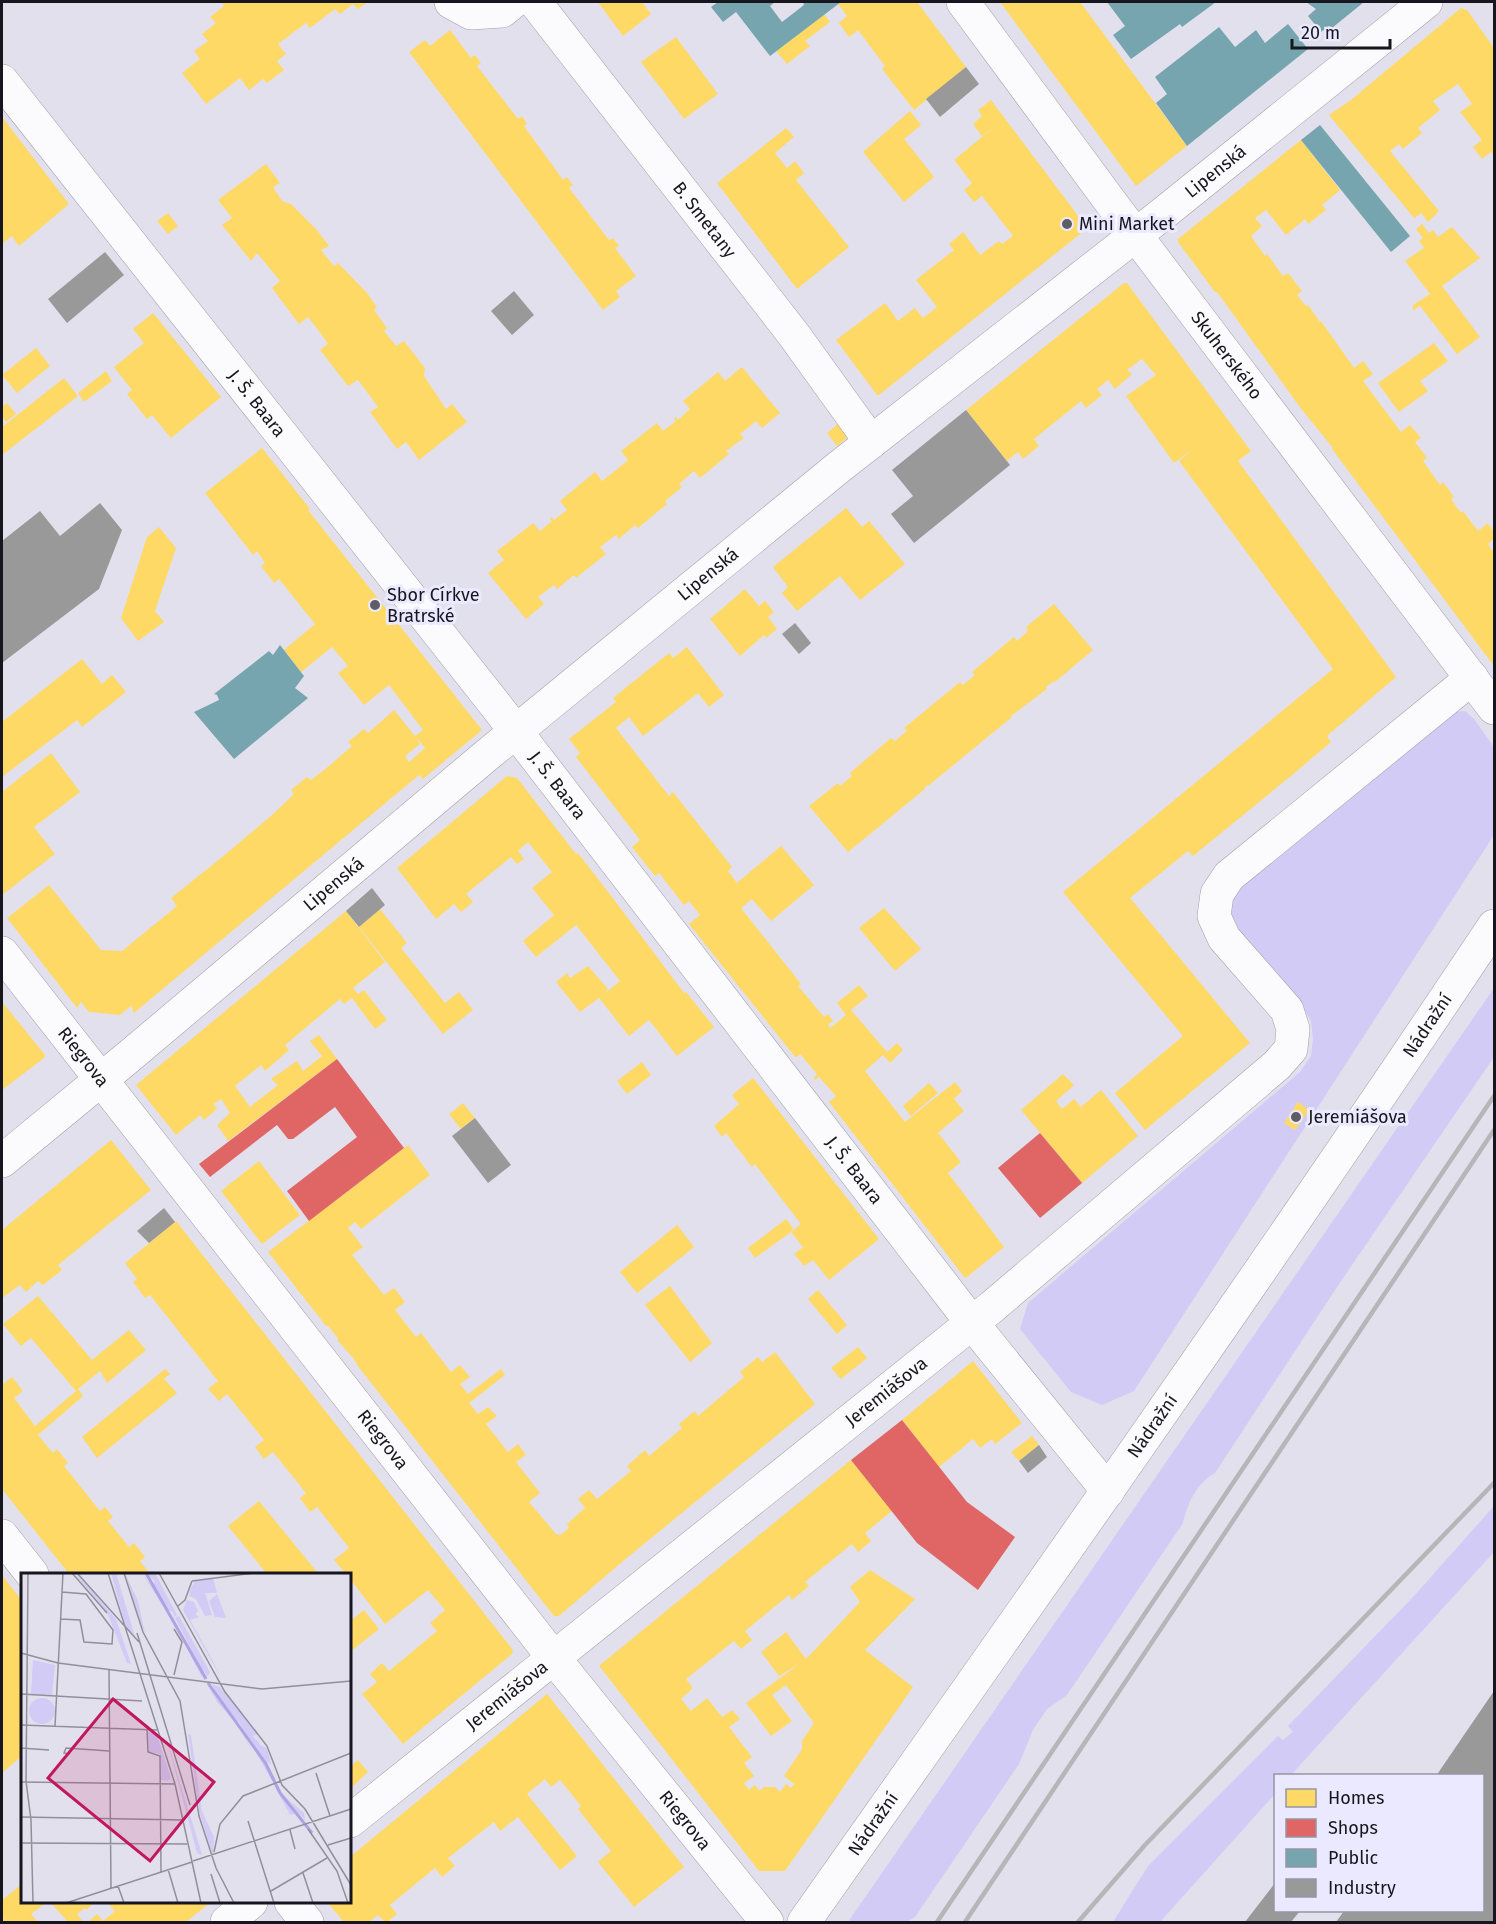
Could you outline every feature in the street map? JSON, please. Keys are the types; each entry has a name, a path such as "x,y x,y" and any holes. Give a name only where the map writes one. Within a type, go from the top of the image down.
{"street":[{"path":"451,2 471,13 502,11 513,2"},
{"name":"B. Smetany","path":"535,2 794,335 871,442"},
{"name":"Skuherského","path":"963,2 1494,708"},
{"name":"Lipenská","path":"2,1161 516,731 871,442 1136,235 1426,2"},
{"name":"J. Š. Baara","path":"2,81 516,731 972,1323 1108,1491"},
{"name":"Jeremiášova","path":"351,1820 972,1323 1277,1065 1291,1048 1293,1029 1287,1010 1224,938 1214,916 1217,894 1229,876 1472,678"},
{"name":"Nádražní","path":"804,1923 1108,1491 1368,1115 1494,926"},
{"name":"Riegrova","path":"2,953 553,1657 767,1923"},
{"path":"2,1536 30,1573"},
{"path":"227,1923 250,1903"},
{"path":"292,1903 307,1923"}],"shaded area":[{"path":"1465,711 1474,719 1494,747 1494,835 1134,1391 1102,1405 1071,1392 1020,1329 1028,1303 1300,1072 1311,1056 1313,1039 1311,1021 1299,1001 1240,932 1231,913 1231,895 1453,712"},
{"path":"1494,988 1494,1057 1337,1287 1215,1473 1203,1482 1194,1494 1183,1523 1067,1695 1047,1709 1033,1730 1019,1764 915,1917 906,1922 848,1922"},
{"path":"1494,1506 1494,1552 1292,1774 1274,1774 1274,1795 1160,1922 1113,1922 1148,1866 1278,1736 1283,1740 1293,1732 1288,1726 1414,1596"}],"building: Homes":[{"path":"221,2 368,2 358,9 353,4 340,14 335,9 310,28 306,23 278,44 286,54 277,61 284,70 267,83 263,79 249,90 240,78 206,104 182,73 200,59 194,51 208,41 202,34 216,23 210,17 224,6"},
{"path":"598,2 642,2 651,14 623,36"},
{"path":"841,2 917,2 966,67 914,110 882,69 885,66 858,30 849,37 839,23 847,16 838,4"},
{"path":"1000,2 1080,2 1187,146 1136,186"},
{"path":"1461,8 1467,10 1494,48 1494,156 1491,152 1482,159 1473,147 1482,140 1460,112 1472,104 1458,84 1433,101 1440,110 1418,128 1422,133 1403,149 1399,144 1390,151 1439,211 1428,222 1421,213 1414,218 1329,115 1351,100"},
{"path":"824,14 830,22 805,41 810,46 787,64 776,51"},
{"path":"450,30 471,58 475,55 481,63 477,66 518,119 522,116 527,124 524,126 563,180 567,177 573,185 569,188 609,240 613,238 619,246 615,248 636,276 616,291 620,297 603,310 409,52 425,40 430,46"},
{"path":"676,37 718,94 684,119 641,62"},
{"path":"991,100 1086,228 877,395 836,340 885,303 898,321 915,308 923,318 937,307 916,280 954,250 949,244 963,232 980,255 999,241 1002,244 1013,236 982,196 974,202 964,190 972,183 954,160 994,127 982,136 973,124 982,116 978,110"},
{"path":"910,111 921,125 904,139 934,177 904,202 863,152"},
{"path":"2,117 69,204 19,246 12,236 2,242"},
{"path":"786,128 794,137 775,153 787,168 795,161 804,173 796,180 849,247 797,289 717,183"},
{"path":"1301,140 1340,190 1322,205 1326,210 1308,224 1305,219 1286,235 1266,210 1255,218 1262,226 1251,236 1283,276 1288,273 1302,291 1297,295 1321,321 1354,368 1363,361 1373,374 1363,381 1401,432 1410,425 1421,438 1415,442 1427,458 1423,461 1440,485 1443,482 1454,497 1451,499 1461,513 1463,511 1478,531 1488,523 1494,532 1494,539 1488,544 1494,553 1494,666 1178,242 1178,239"},
{"path":"266,164 280,183 273,187 282,201 291,204 317,230 329,246 321,250 334,266 338,263 367,293 377,307 374,310 387,328 384,331 396,346 404,341 425,368 424,376 446,409 452,404 467,422 419,460 406,442 397,449 370,412 378,407 358,380 348,386 320,350 328,344 308,317 299,324 272,288 280,281 257,253 251,261 222,225 232,218 218,200"},
{"path":"168,213 178,226 168,234 157,221"},
{"path":"1422,224 1429,233 1433,230 1438,237 1452,227 1480,258 1442,286 1480,337 1457,354 1420,306 1413,310 1413,305 1430,294 1405,261 1424,248 1419,241 1423,238 1416,229"},
{"path":"1124,283 1127,283 1251,451 1238,461 1396,677 1327,736 1331,742 1297,771 1193,856 1188,851 1130,898 1250,1043 1145,1130 1115,1093 1183,1036 1063,892 1333,669 1179,461 1193,449 1174,463 1126,396 1156,375 1142,359 1127,370 1132,374 1115,389 1108,380 1097,389 1102,395 1086,408 1081,401 1034,439 1039,446 1023,459 1018,452 1007,461 966,410"},
{"path":"153,313 221,397 171,438 152,415 147,419 127,394 132,390 114,367 144,343 133,329"},
{"path":"1434,343 1448,361 1420,381 1428,391 1399,412 1378,383"},
{"path":"36,348 50,366 17,393 2,375"},
{"path":"742,367 780,413 762,428 756,421 740,434 744,438 726,451 729,454 700,478 694,471 679,484 682,487 665,501 667,504 638,528 635,525 619,539 616,535 600,547 606,554 576,578 574,575 557,589 554,585 538,597 544,604 526,619 488,573 504,560 497,551 533,523 540,531 552,521 550,519 552,517 554,520 567,510 560,501 595,472 602,481 615,471 628,460 621,451 657,423 663,431 676,421 674,418 678,420 690,409 683,401 718,372 725,381"},
{"path":"106,371 112,381 84,402 78,393"},
{"path":"64,378 78,396 2,455 2,427"},
{"path":"7,403 16,414 6,422 2,416 2,407"},
{"path":"838,424 848,437 837,446 827,433"},
{"path":"262,448 310,509 308,510 482,730 423,779 419,775 134,1013 131,1006 120,1015 89,1012 81,1002 77,1008 7,918 49,885 101,950 122,951 177,906 171,898 272,815 294,794 291,790 307,777 311,780 352,746 348,742 364,729 368,733 394,710 415,736 423,730 389,685 364,705 338,673 348,666 332,647 301,672 284,650 315,624 279,579 274,583 261,566 265,563 257,551 253,555 205,493","holes":["416,737 425,748 409,762 405,756 420,744"]},
{"path":"846,508 862,527 869,521 905,564 860,600 840,576 797,611 782,593 788,587 773,567"},
{"path":"159,527 176,548 155,611 164,622 138,641 121,618 147,537"},
{"path":"745,589 759,606 765,601 774,612 768,617 777,629 766,638 764,635 740,656 710,619"},
{"path":"1054,604 1093,650 848,852 809,806 838,783 840,786 852,776 850,773 891,738 895,741 907,731 904,728 960,682 963,685 975,675 972,672 1014,637 1017,641 1028,631 1026,627"},
{"path":"687,647 724,695 709,707 698,693 643,736 629,717 616,728 669,796 673,792 732,867 728,871 737,883 781,846 814,885 771,921 752,899 741,908 801,984 798,986 824,1017 828,1014 833,1021 828,1024 830,1028 846,1015 837,1003 859,985 868,996 851,1010 887,1052 897,1043 903,1050 890,1063 883,1055 865,1071 905,1122 955,1082 962,1091 954,1099 964,1111 938,1133 961,1162 948,1173 1004,1247 965,1278 829,1102 836,1096 819,1077 815,1080 817,1074 800,1054 796,1058 689,924 700,915 689,901 684,905 659,873 655,876 632,847 640,840 576,757 580,753 569,739 616,702 613,698 669,653 673,658"},
{"path":"82,659 102,684 112,675 126,692 82,727 77,720 2,777 2,722"},
{"path":"51,753 80,792 34,827 55,854 2,895 2,792"},
{"path":"507,776 517,778 576,854 578,853 684,993 686,992 714,1027 677,1056 649,1020 629,1036 599,998 580,1012 556,982 567,973 570,978 588,966 608,989 604,994 620,981 576,925 536,957 523,941 554,915 532,888 552,872 528,842 518,851 524,859 517,864 511,857 466,894 473,902 461,912 454,904 436,919 397,868"},
{"path":"884,908 921,949 895,971 859,928"},
{"path":"380,909 407,943 401,948 445,1003 459,992 473,1010 443,1034 359,927"},
{"path":"346,911 385,962 353,988 358,994 364,990 387,1020 375,1029 352,998 344,1004 340,999 285,1045 289,1050 265,1071 261,1065 235,1086 250,1107 278,1085 271,1079 297,1061 303,1071 322,1056 310,1041 319,1035 337,1059 228,1141 217,1125 230,1113 221,1099 214,1104 217,1109 204,1120 200,1115 176,1135 136,1085"},
{"path":"3,1003 45,1055 2,1090"},
{"path":"642,1062 651,1075 627,1094 617,1081"},
{"path":"1063,1074 1074,1085 1056,1101 1062,1109 1074,1099 1081,1107 1101,1090 1138,1136 1082,1183 1021,1110"},
{"path":"753,1078 879,1239 829,1280 813,1260 804,1266 794,1254 803,1247 791,1232 801,1224 755,1164 752,1167 726,1133 722,1137 714,1126 739,1104 732,1095"},
{"path":"929,1083 938,1093 911,1116 903,1106"},
{"name":"Jeremiášova","path":"1298,1102 1309,1110 1295,1130 1284,1123"},
{"path":"463,1103 475,1118 461,1129 449,1114"},
{"path":"111,1140 151,1190 58,1265 62,1270 43,1285 38,1281 26,1292 20,1285 2,1298 2,1230"},
{"path":"408,1145 430,1175 361,1229 355,1222 348,1228 363,1247 352,1255 384,1295 394,1288 405,1302 395,1310 416,1337 421,1333 451,1372 460,1365 470,1377 460,1384 468,1394 501,1369 505,1375 469,1403 478,1414 488,1407 497,1416 486,1424 508,1452 518,1444 526,1455 516,1462 540,1493 529,1502 556,1534 560,1535 569,1528 567,1524 585,1508 578,1499 589,1490 597,1499 631,1471 627,1466 645,1450 649,1456 682,1428 679,1424 695,1411 698,1416 744,1377 740,1372 758,1357 762,1362 775,1352 815,1404 559,1616 554,1616 338,1341 338,1338 268,1252"},
{"path":"259,1161 300,1215 262,1244 221,1191"},
{"path":"786,1219 793,1228 791,1232 755,1258 748,1248"},
{"path":"176,1221 513,1650 512,1654 403,1744 362,1694 377,1682 370,1674 382,1663 389,1671 437,1631 430,1623 445,1610 428,1590 385,1624 351,1580 351,1573 345,1573 334,1560 349,1548 317,1507 310,1512 300,1498 306,1493 273,1452 264,1459 255,1447 264,1440 227,1394 219,1401 208,1389 218,1381 150,1295 145,1298 133,1282 137,1279 125,1263"},
{"path":"677,1225 694,1247 637,1293 620,1272"},
{"path":"670,1286 712,1343 690,1362 645,1305"},
{"path":"818,1290 847,1325 837,1334 808,1299"},
{"path":"38,1296 92,1360 129,1330 146,1350 107,1383 100,1371 78,1389 83,1396 38,1435 53,1453 57,1449 68,1463 64,1466 100,1511 105,1507 113,1517 108,1521 129,1547 134,1543 145,1557 140,1561 149,1573 68,1573 2,1489 2,1383 12,1377 23,1391 14,1398 35,1426 76,1391 31,1338 21,1346 3,1324"},
{"path":"858,1347 867,1358 841,1379 831,1368"},
{"path":"973,1361 1022,1423 995,1444 992,1439 980,1448 973,1439 939,1467 902,1420"},
{"path":"165,1369 170,1374 164,1379 177,1393 97,1458 82,1437"},
{"path":"1032,1436 1039,1445 1019,1461 1011,1452"},
{"path":"851,1460 892,1511 865,1533 871,1541 858,1552 852,1544 805,1582 809,1586 792,1600 789,1595 745,1631 752,1640 741,1649 734,1641 686,1679 693,1688 681,1699 691,1711 707,1698 722,1717 732,1710 740,1719 729,1727 752,1757 744,1763 754,1776 744,1783 749,1790 755,1785 759,1791 764,1787 775,1787 780,1792 786,1784 791,1788 794,1784 784,1776 802,1749 802,1741 814,1723 786,1685 772,1695 792,1721 771,1736 746,1703 799,1664 779,1676 761,1652 786,1632 806,1659 860,1602 850,1587 870,1570 915,1599 865,1650 913,1687 785,1871 759,1871 600,1665"},
{"path":"259,1501 317,1572 266,1573 228,1526"},
{"path":"2,1575 21,1600 21,1757 2,1773"},
{"path":"364,1610 379,1629 351,1651 351,1620"},
{"path":"547,1694 684,1867 634,1907 598,1862 611,1851 578,1809 581,1806 560,1780 551,1787 545,1779 527,1794 577,1856 560,1870 518,1817 500,1831 494,1822 448,1858 455,1866 442,1877 435,1868 390,1905 397,1914 387,1922 378,1915 369,1922 344,1922 328,1903 351,1903 351,1856"},
{"path":"358,1760 368,1772 351,1788 351,1764"},
{"path":"21,1885 21,1903 46,1903 31,1914 38,1922 2,1922 4,1918 2,1900"},
{"path":"51,1903 90,1903 92,1905 77,1914 83,1922 68,1922"},
{"path":"108,1903 210,1903 186,1922 88,1922 97,1914 103,1921 115,1911"}],"building: Shops":[{"path":"337,1059 404,1148 309,1221 287,1191 357,1137 335,1107 293,1139 288,1139 277,1125 210,1177 199,1164"},
{"path":"1040,1133 1082,1183 1040,1218 998,1168"},
{"path":"902,1420 967,1502 1015,1537 978,1590 917,1543 851,1460"}],"building: Public":[{"path":"718,2 775,2 770,6 782,22 804,5 803,2 841,2 770,56 736,12 723,22 711,7"},
{"path":"1107,2 1216,2 1182,27 1180,24 1131,59 1113,35 1125,26"},
{"path":"1306,2 1364,2 1332,28 1329,26 1321,32 1308,16 1316,9"},
{"path":"1288,24 1308,49 1187,146 1156,103 1167,94 1155,77 1219,27 1235,47 1256,30 1265,43"},
{"path":"1320,125 1410,236 1391,252 1301,140"},
{"path":"280,645 304,676 295,688 308,698 234,759 194,712 219,700 214,694 269,651 273,655"}],"building: Industry":[{"path":"966,67 979,84 940,117 926,99"},
{"path":"105,252 124,275 67,323 48,299"},
{"path":"514,291 534,315 512,335 491,311"},
{"path":"966,410 1010,465 914,543 891,514 913,496 892,470"},
{"path":"100,503 122,530 99,589 2,663 2,541 40,511 60,536"},
{"path":"795,623 811,643 799,654 782,634"},
{"path":"372,888 385,905 359,927 346,911"},
{"path":"475,1118 511,1165 488,1183 452,1136"},
{"path":"164,1208 175,1222 149,1243 137,1231"},
{"path":"1039,1445 1047,1457 1028,1473 1019,1461"},
{"path":"1494,1691 1494,1922 1336,1922 1343,1912 1484,1912 1484,1774 1437,1774"},
{"path":"1274,1884 1274,1912 1299,1912 1291,1922 1245,1922"}],"railway":[{"path":"937,1922 1494,1096"},
{"path":"965,1922 1494,1130"},
{"path":"1078,1922 1145,1845 1494,1483"}],"place":[{"name":"Mini Market","path":"1067,224"},
{"name":"Sbor Církve Bratrské","path":"375,605"},
{"name":"Jeremiášova","path":"1296,1117"}]}
